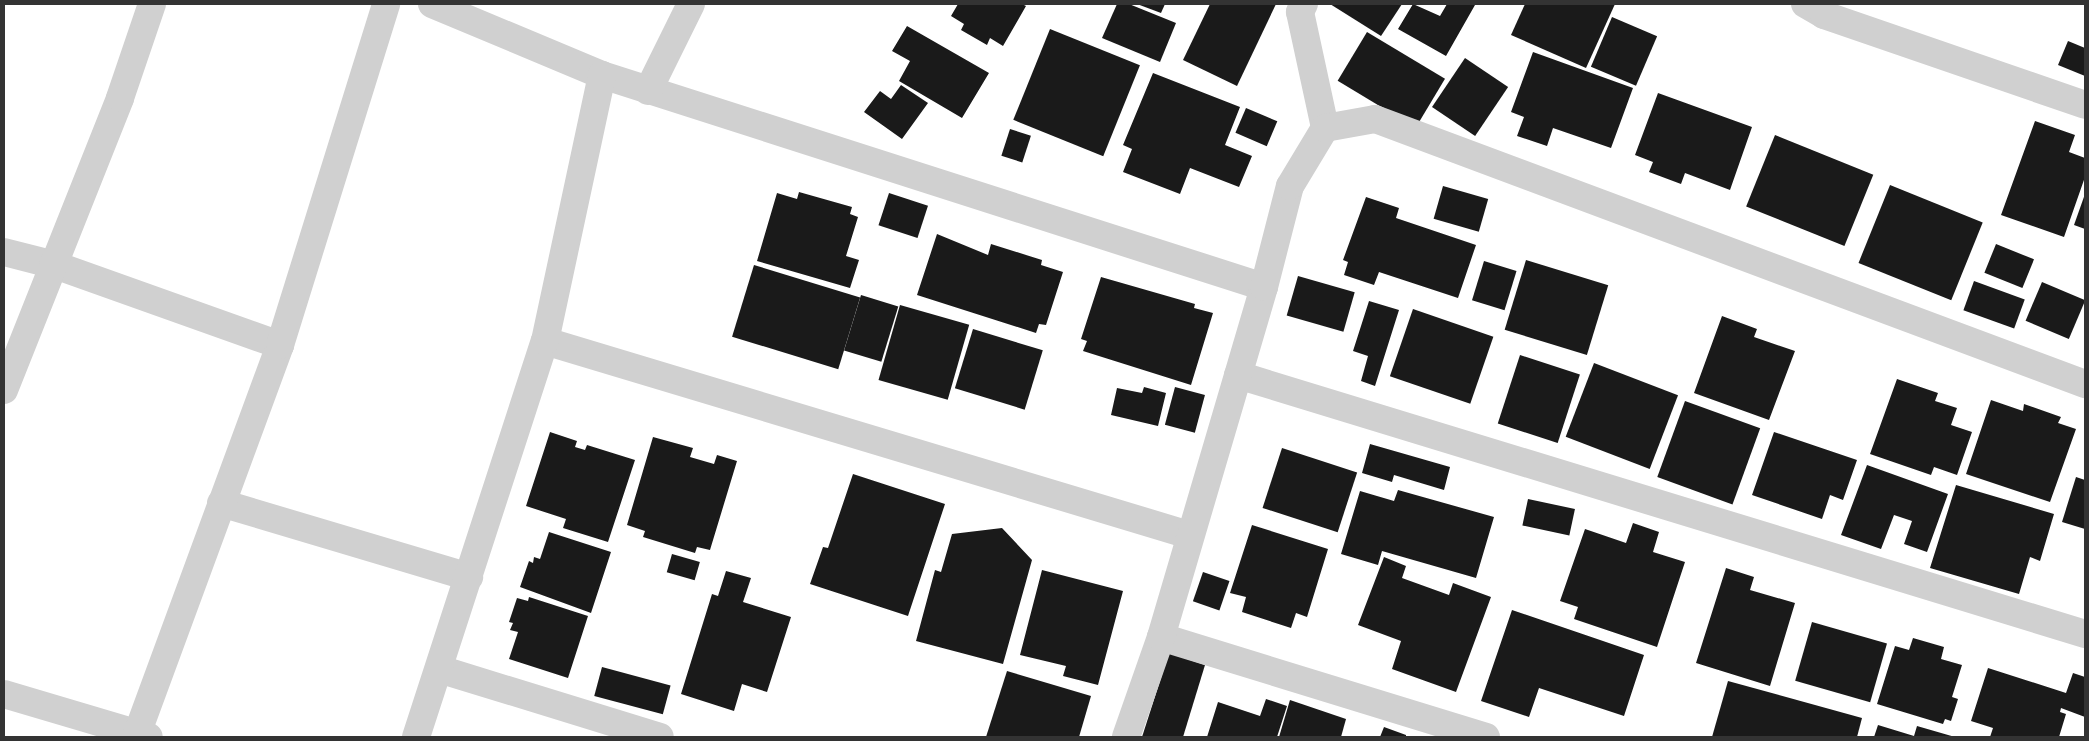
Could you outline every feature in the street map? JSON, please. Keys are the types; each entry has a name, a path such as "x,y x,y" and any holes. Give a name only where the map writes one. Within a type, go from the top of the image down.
{"street":[{"path":"4,390 120,98 152,4"},
{"path":"4,694 143,736 221,503 280,344 386,4"},
{"path":"432,4 602,76 1264,287"},
{"path":"648,91 691,4"},
{"path":"1126,737 1161,637 1189,535 1264,287 1290,186 1326,128 1300,12 1304,4"},
{"path":"1820,7 2085,105"},
{"path":"416,737 545,341 602,76"},
{"path":"1326,128 1375,119 2085,384"},
{"path":"4,252 55,265 280,344"},
{"path":"545,341 1189,535"},
{"path":"1238,375 2085,634"},
{"path":"221,503 469,577"},
{"path":"1161,637 1486,737"},
{"path":"438,669 660,737"}],"building":[{"path":"958,4 1022,4 1026,6 1003,46 990,38 987,45 961,30 964,24 951,16"},
{"path":"1117,4 1129,4 1176,23 1160,62 1102,38"},
{"path":"1137,4 1165,4 1161,13"},
{"path":"1210,4 1276,4 1237,86 1183,60"},
{"path":"1330,4 1402,4 1381,36"},
{"path":"1413,4 1440,16 1447,4 1475,5 1446,56 1398,29"},
{"path":"1525,4 1615,4 1586,68 1511,35"},
{"path":"1612,17 1657,36 1636,86 1591,67"},
{"path":"907,26 989,73 962,118 899,81 910,61 892,51"},
{"path":"1050,29 1140,65 1103,156 1013,120"},
{"path":"1367,32 1445,79 1416,128 1338,81"},
{"path":"2068,41 2085,48 2085,76 2058,65"},
{"path":"1533,52 1633,88 1611,148 1553,128 1547,146 1517,136 1524,117 1511,112"},
{"path":"1465,58 1508,87 1475,136 1432,107"},
{"path":"1153,73 1240,107 1225,145 1252,156 1239,187 1190,168 1180,194 1123,172 1132,149 1123,145"},
{"path":"901,85 928,103 902,139 864,112 880,91 891,99"},
{"path":"1658,93 1752,127 1730,190 1685,173 1681,184 1649,172 1653,162 1635,155"},
{"path":"1246,108 1277,121 1267,146 1235,133"},
{"path":"2035,121 2075,135 2069,152 2085,158 2085,177 2064,237 2001,215"},
{"path":"1010,129 1031,136 1022,162 1001,156"},
{"path":"1775,135 1873,175 1844,246 1746,206"},
{"path":"1890,185 1983,222 1951,300 1859,263"},
{"path":"1443,186 1488,199 1479,232 1434,219"},
{"path":"799,192 852,207 850,214 858,217 846,256 859,260 850,288 757,261 777,193 797,199"},
{"path":"889,193 928,206 917,238 878,225"},
{"path":"2085,194 2085,229 2074,225"},
{"path":"1366,197 1399,208 1396,218 1476,245 1458,298 1379,272 1374,285 1344,275 1348,262 1343,260"},
{"path":"937,234 988,255 991,244 1042,260 1041,265 1063,272 1046,325 1039,324 1036,333 917,295"},
{"path":"1996,244 2034,259 2022,288 1984,273"},
{"path":"1526,260 1608,285 1587,355 1505,330"},
{"path":"1484,261 1517,271 1505,310 1472,300"},
{"path":"754,265 860,297 838,369 732,337"},
{"path":"1298,276 1355,292 1343,332 1287,315"},
{"path":"1101,277 1195,304 1194,308 1213,313 1191,385 1083,351 1087,341 1081,339"},
{"path":"1974,281 2025,299 2014,329 1963,310"},
{"path":"2042,282 2085,300 2069,339 2026,321"},
{"path":"861,295 898,306 881,362 844,350"},
{"path":"1369,301 1399,310 1375,386 1361,381 1368,356 1353,351"},
{"path":"900,305 969,325 948,400 879,380"},
{"path":"1413,309 1493,337 1470,404 1390,376"},
{"path":"1722,316 1757,329 1754,337 1795,351 1769,420 1694,393"},
{"path":"973,329 1043,350 1025,410 955,388"},
{"path":"1520,355 1580,374 1558,443 1498,423"},
{"path":"1594,363 1678,395 1650,469 1566,437"},
{"path":"1897,379 1938,393 1935,401 1957,408 1951,425 1972,432 1957,475 1934,467 1931,475 1870,454"},
{"path":"1144,387 1166,393 1158,426 1111,415 1117,388 1142,393"},
{"path":"1175,387 1205,395 1195,433 1165,425"},
{"path":"1991,400 2023,411 2024,404 2061,417 2058,423 2076,429 2050,502 1966,474"},
{"path":"1685,401 1760,428 1732,504 1657,477"},
{"path":"550,432 577,441 575,447 585,450 587,445 635,460 608,542 563,528 566,519 526,506"},
{"path":"1774,432 1857,460 1843,500 1830,495 1822,519 1752,495"},
{"path":"653,437 693,448 690,457 714,464 717,455 737,461 710,550 697,547 695,553 643,537 645,531 627,525"},
{"path":"1370,444 1450,467 1444,490 1394,475 1392,482 1362,473"},
{"path":"1282,448 1357,472 1338,532 1263,508"},
{"path":"1867,465 1948,494 1927,552 1904,544 1912,521 1894,515 1881,549 1841,535"},
{"path":"853,474 945,504 908,616 810,584 823,547 828,548"},
{"path":"2076,477 2085,480 2085,529 2062,522"},
{"path":"1956,485 2054,514 2040,561 2030,557 2019,594 1930,568"},
{"path":"1398,490 1494,517 1476,578 1382,551 1378,565 1341,554 1360,491 1394,501"},
{"path":"1528,499 1575,509 1569,535 1522,525"},
{"path":"1633,523 1659,532 1653,552 1685,562 1657,647 1574,619 1578,607 1560,601 1585,529 1626,543"},
{"path":"1252,525 1328,549 1307,617 1296,613 1291,628 1242,612 1246,597 1230,593"},
{"path":"1002,528 1032,560 1003,664 916,641 935,570 941,572 952,534"},
{"path":"549,532 611,552 591,613 520,587 529,561 533,563 534,557 540,559"},
{"path":"672,554 700,562 695,580 667,572"},
{"path":"1384,557 1406,566 1402,578 1449,595 1453,583 1491,597 1456,692 1392,669 1401,641 1358,625"},
{"path":"1726,568 1754,577 1750,590 1795,603 1770,686 1696,663"},
{"path":"1042,570 1123,591 1098,685 1063,676 1066,666 1020,655"},
{"path":"726,571 751,578 743,602 791,617 767,692 742,684 734,711 681,694 712,594 718,596"},
{"path":"1203,572 1229,581 1219,610 1193,601"},
{"path":"529,597 588,616 568,678 509,659 518,632 510,630 513,623 509,622 517,598 528,601"},
{"path":"1512,610 1644,655 1624,716 1539,688 1529,717 1481,701"},
{"path":"1812,622 1887,643 1870,702 1795,681"},
{"path":"1913,638 1944,647 1941,659 1962,665 1952,697 1958,699 1951,721 1945,719 1943,724 1877,704 1895,646 1909,650"},
{"path":"1169,653 1205,665 1183,737 1142,737"},
{"path":"602,667 671,685 663,714 594,696"},
{"path":"1988,668 2066,693 2073,673 2085,677 2085,717 2061,708 2060,712 2066,714 2059,737 1990,737 1993,728 1971,721"},
{"path":"1007,671 1091,696 1079,737 986,737"},
{"path":"1728,681 1862,718 1857,737 1712,737"},
{"path":"1266,699 1287,706 1277,737 1207,737 1218,702 1260,716"},
{"path":"1290,700 1346,719 1341,737 1279,737"},
{"path":"1878,725 1914,736 1917,726 1955,737 1874,737"},
{"path":"1384,727 1406,735 1406,737 1380,737"}]}
